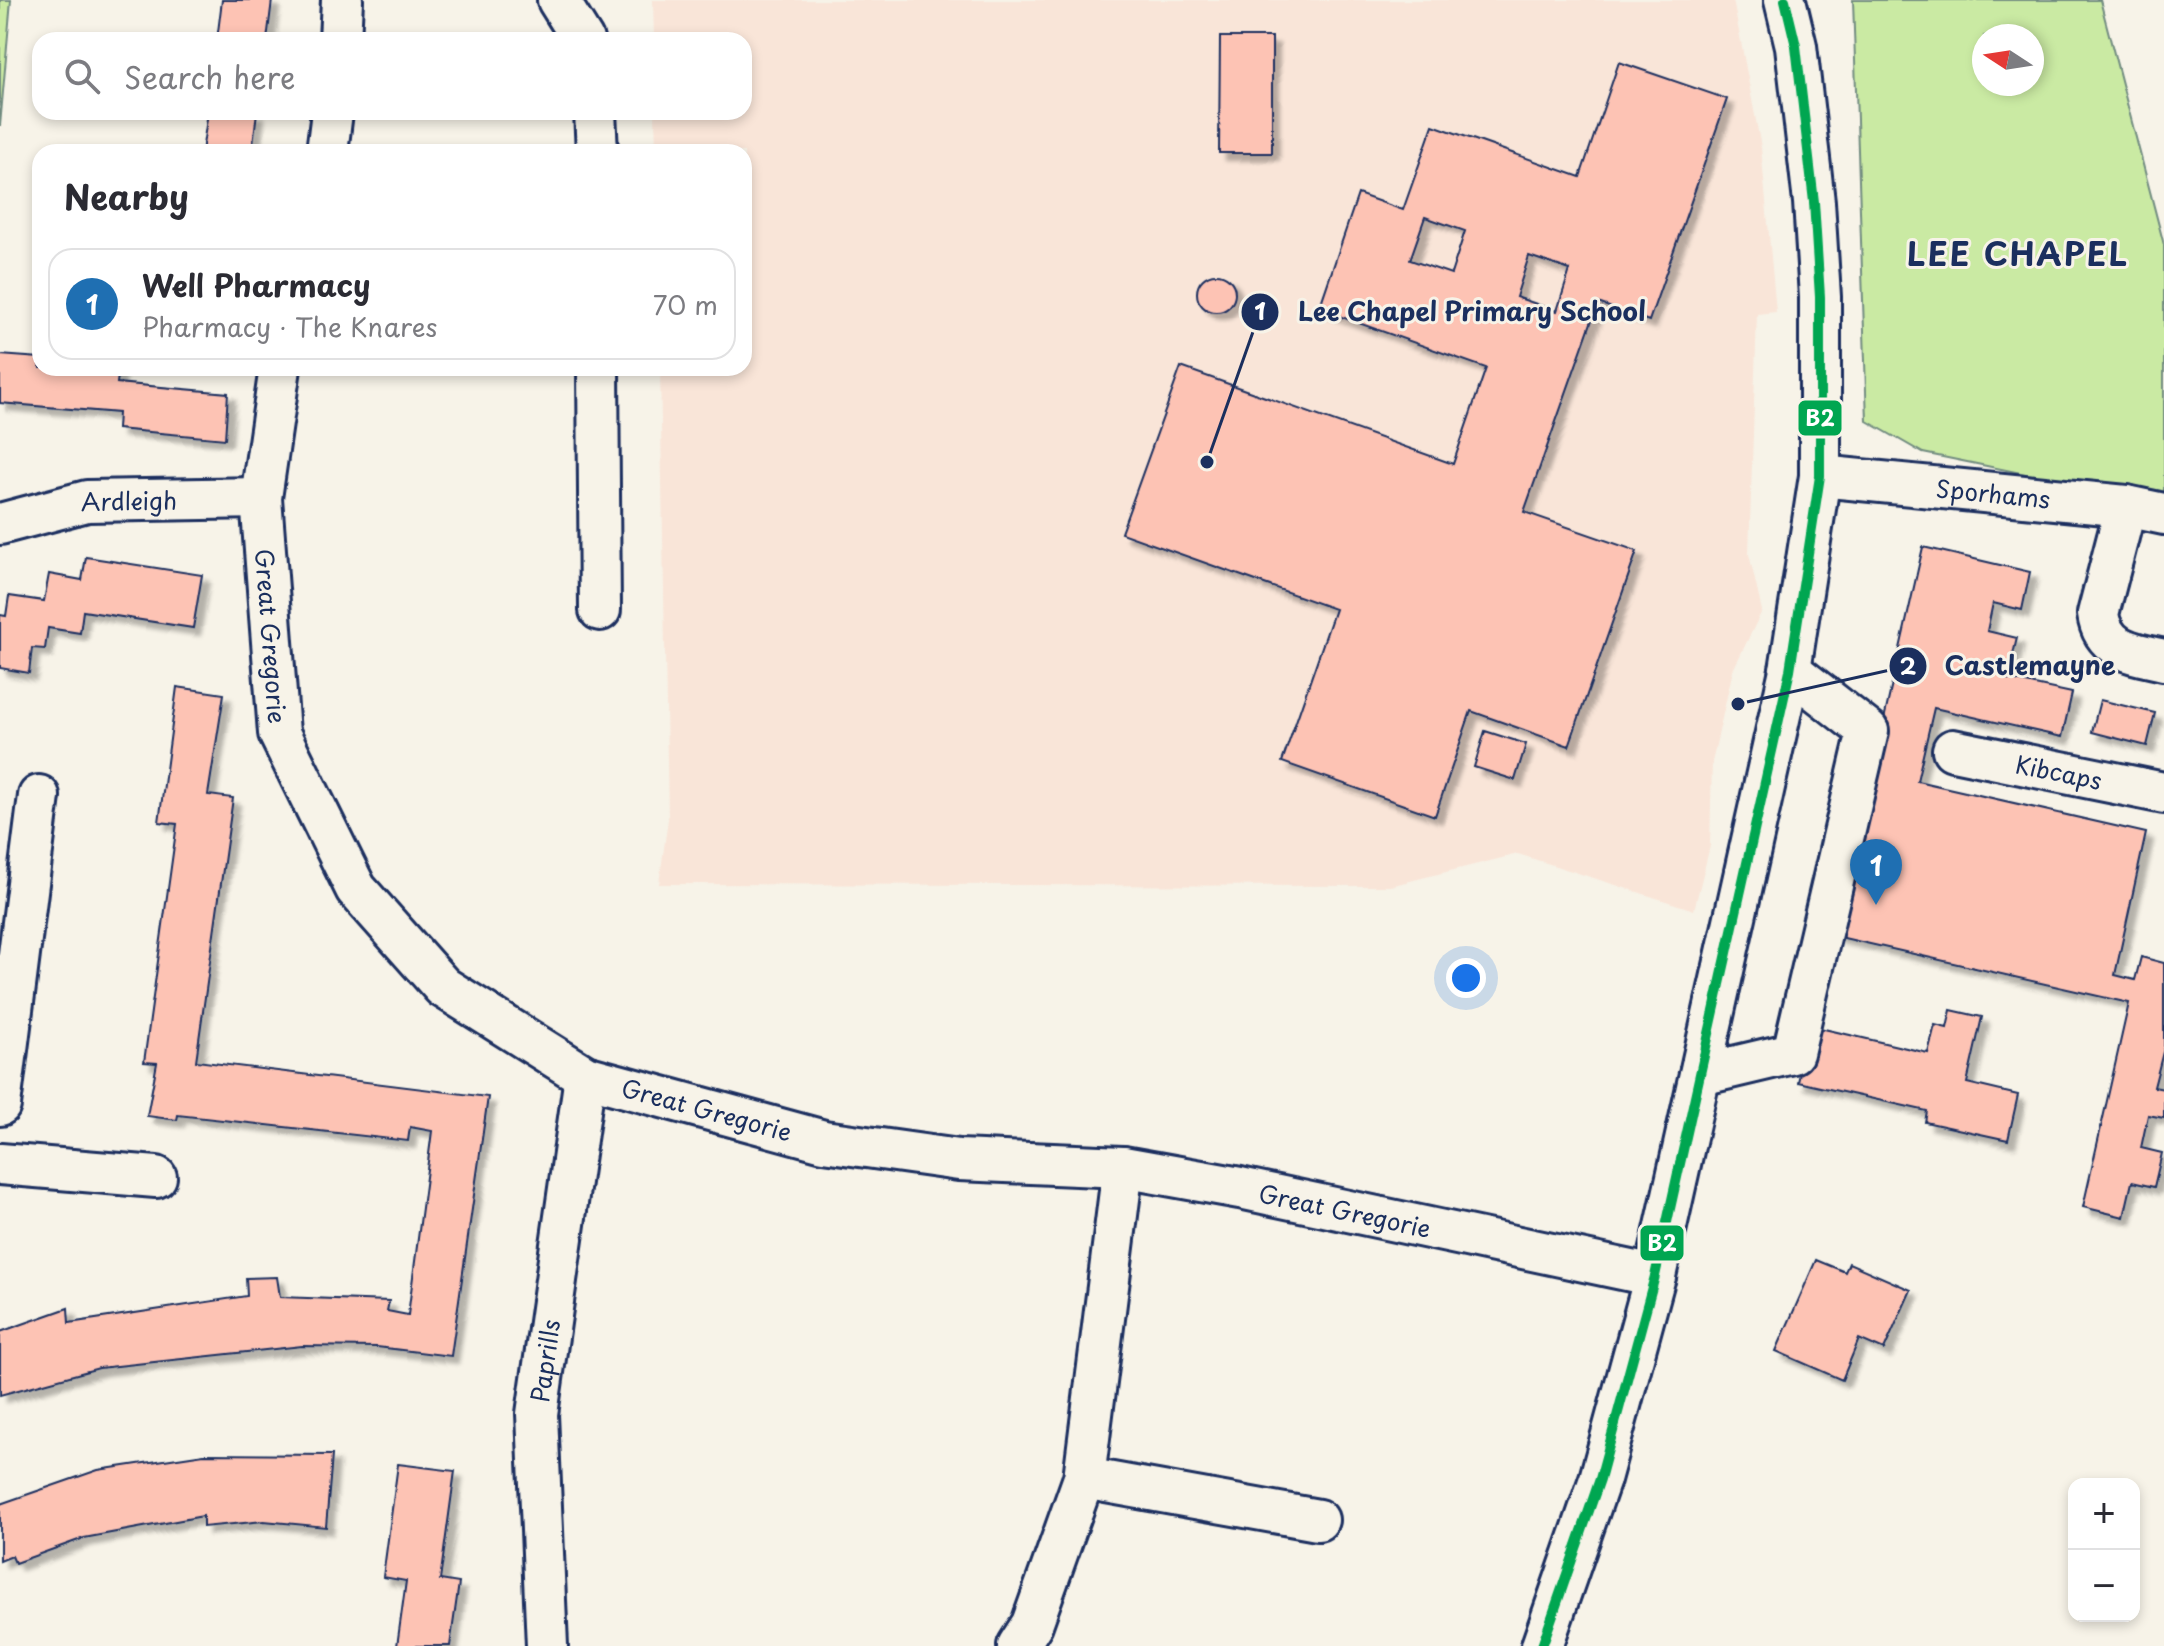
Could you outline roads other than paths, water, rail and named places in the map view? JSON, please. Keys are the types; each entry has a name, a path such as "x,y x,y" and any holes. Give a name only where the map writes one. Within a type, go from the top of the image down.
{"street":[{"path":"340,32 342,0"},
{"path":"558,0 578,32"},
{"path":"1542,1646 1600,1479 1655,1276 1790,670 1820,476 1820,297 1814,202 1796,46 1785,0"},
{"path":"328,144 331,120"},
{"path":"595,120 597,144"},
{"name":"Great Gregorie","path":"279,376 261,498 279,733 356,889 443,987 585,1076 824,1141 959,1160 1123,1167 1240,1188 1655,1276"},
{"path":"598,376 600,610"},
{"name":"Sporhams","path":"1820,476 2126,506 2164,514"},
{"name":"Ardleigh","path":"0,524 87,501 261,498"},
{"path":"2126,506 2098,614 2099,626 2105,637 2122,650 2164,660"},
{"path":"1700,1075 1793,1053 1868,731 1790,670"},
{"name":"Kibcaps","path":"1953,750 2164,793"},
{"path":"0,1105 39,796"},
{"name":"Paprills","path":"547,1646 537,1414 585,1076"},
{"path":"0,1164 156,1177"},
{"path":"1018,1646 1032,1624 1084,1478 1123,1167"},
{"path":"1084,1478 1318,1520"}],"place":[{"name":"Lee Chapel Primary School","path":"1207,462"},
{"name":"Castlemayne","path":"1738,704"},
{"name":"Well Pharmacy","path":"1876,905"}],"district":[{"name":"LEE CHAPEL","path":"2018,253"}]}
